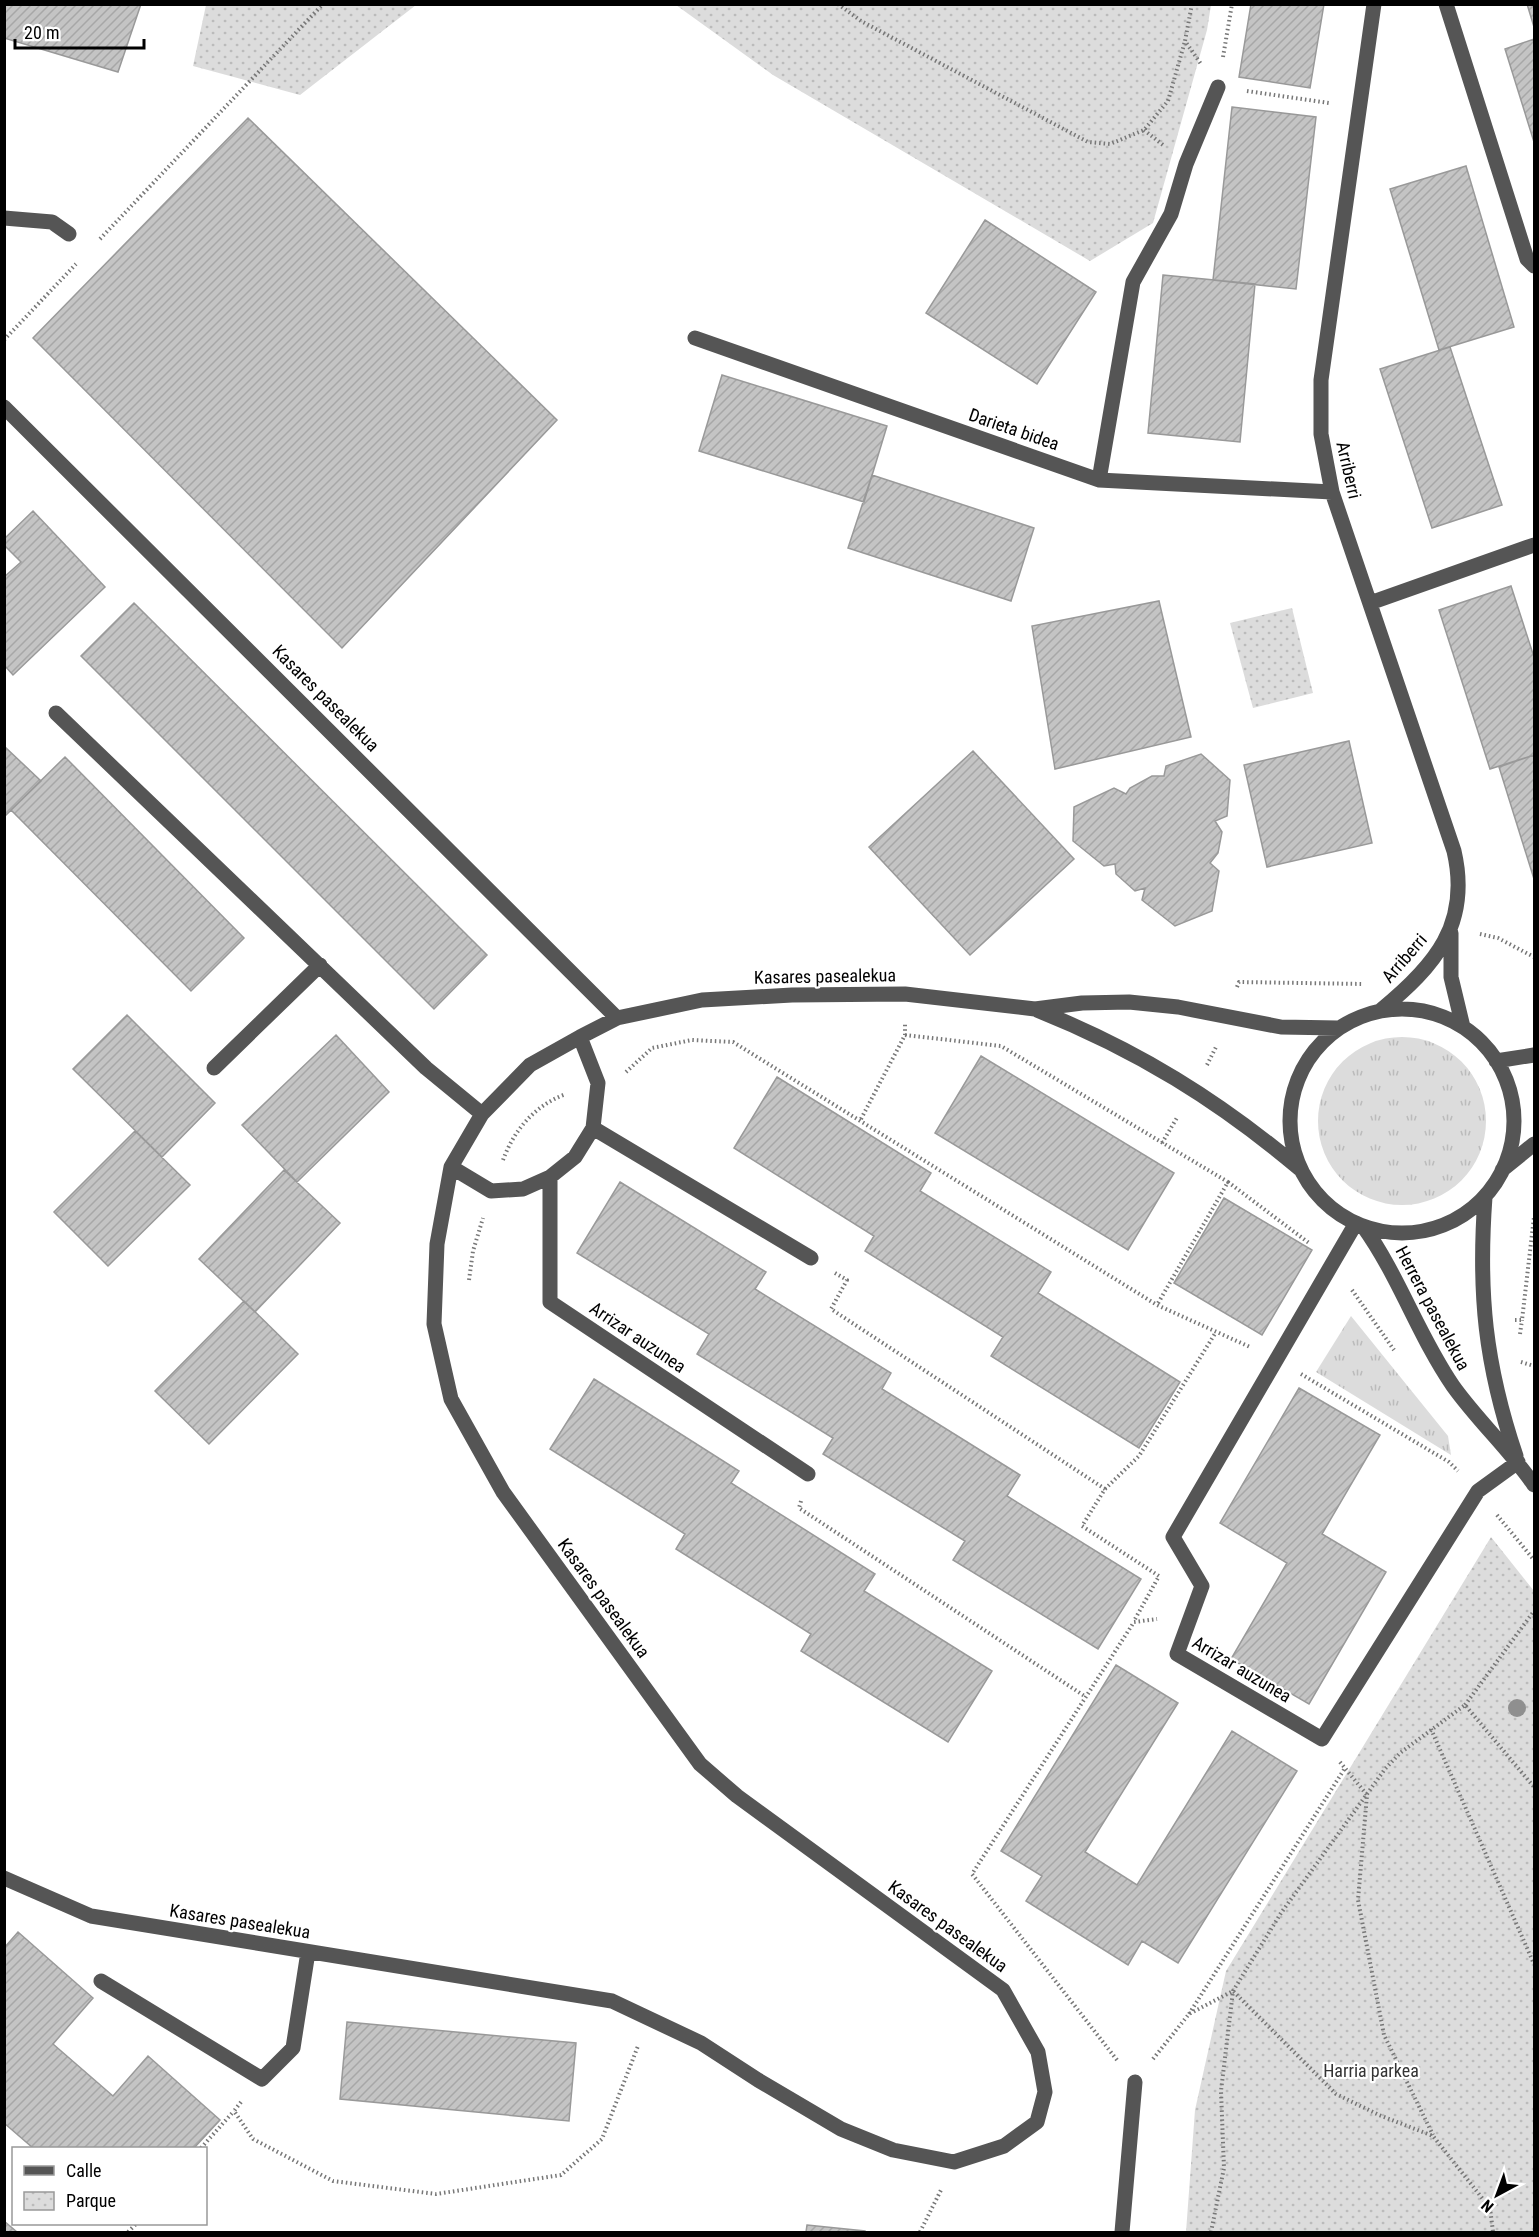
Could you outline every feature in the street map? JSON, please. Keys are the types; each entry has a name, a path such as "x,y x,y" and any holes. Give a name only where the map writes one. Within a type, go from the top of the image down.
{"street":[{"name":"Arriberri","path":"1374,4 1321,380 1321,434 1332,492 1454,851 1459,892 1451,928 1451,977 1463,1027"},
{"path":"1446,4 1527,260 1534,266"},
{"path":"1099,480 1133,282 1171,214 1186,164 1218,87"},
{"path":"4,218 52,222 69,234"},
{"name":"Darieta bidea","path":"695,338 1099,480 1332,492"},
{"name":"Kasares pasealekua","path":"4,407 618,1018"},
{"path":"1370,603 1534,545"},
{"path":"56,712 426,1068 482,1114"},
{"name":"Arriberri","path":"1381,1010 1421,972 1451,928"},
{"path":"214,1068 320,965"},
{"name":"Kasares pasealekua","path":"4,1878 92,1916 612,2001 701,2043 841,2129 893,2150 954,2162 1004,2146 1037,2122 1045,2092 1038,2052 1003,1990 738,1796 700,1764 503,1492 452,1399 434,1324 438,1244 451,1167 482,1114 530,1065 618,1018 702,1000 792,995 904,994 1035,1009 1082,1003 1129,1002 1178,1007 1281,1028 1338,1028"},
{"name":"Arriberri","path":"1406,1007 1436,1013 1463,1027 1482,1042 1497,1061 1509,1086 1514,1115 1512,1143 1502,1170 1485,1197 1455,1220 1419,1232 1382,1231 1360,1225 1333,1209 1314,1191 1300,1169 1291,1143 1291,1100 1306,1060 1338,1028 1359,1017 1381,1010 1406,1007"},
{"name":"Kasares pasealekua","path":"1035,1009 1084,1029 1177,1078 1220,1106 1300,1169"},
{"path":"451,1167 491,1191 523,1190 550,1178 575,1157 593,1128 598,1083 580,1037"},
{"path":"1497,1061 1534,1055"},
{"path":"593,1128 811,1258"},
{"path":"1502,1170 1534,1144"},
{"name":"Arrizar auzunea","path":"550,1178 550,1302 808,1474"},
{"name":"Herrera pasealekua","path":"1485,1197 1481,1241 1485,1330 1492,1375 1518,1462"},
{"name":"Arrizar auzunea","path":"1322,1739 1177,1654 1202,1586 1173,1537 1276,1359 1360,1225"},
{"name":"Herrera pasealekua","path":"1360,1225 1387,1262 1427,1344 1454,1386 1518,1462 1534,1485"},
{"path":"1322,1739 1478,1491 1518,1462"},
{"path":"101,1981 262,2079 293,2048 308,1952"},
{"path":"1122,2232 1135,2082"}],"path":[{"path":"93,245 323,4"},
{"path":"838,4 861,21 1088,142 1110,144 1144,130 1168,101 1185,41 1192,4"},
{"path":"1218,87 1232,4"},
{"path":"1185,41 1218,87 1359,108"},
{"path":"4,340 77,262"},
{"path":"1451,928 1498,938 1534,957"},
{"path":"861,1119 905,1035 904,994"},
{"path":"905,1035 1002,1046 1228,1182 1157,1305"},
{"path":"733,1042 861,1119 1157,1305 1276,1359 1449,1462 1478,1491 1534,1560"},
{"path":"811,1258 847,1280 831,1309 1106,1489"},
{"path":"1216,1332 1139,1456 1106,1489 1082,1526 1159,1576 1134,1622 972,1874 1135,2082 1189,2014 1345,1768"},
{"path":"808,1474 799,1508 1086,1697"},
{"path":"1211,2232 1224,2168 1221,2091 1233,1991 1281,1914 1400,1753 1465,1705 1534,1611"},
{"path":"1134,1622 1191,1616"},
{"path":"1465,1705 1534,1787"},
{"path":"1431,1729 1534,1964"},
{"path":"1322,1739 1367,1795 1358,1900 1384,2035 1433,2136 1490,2208 1493,2232"},
{"path":"1189,2014 1233,1991"},
{"path":"1233,1991 1336,2094 1379,2115 1433,2136"},
{"path":"234,2111 253,2139 333,2181 436,2194 561,2175 602,2139 648,2018"},
{"path":"202,2147 262,2079"},
{"path":"920,2232 954,2162"}],"green space":[{"path":"206,4 416,5 300,95 193,66"},
{"path":"676,5 1211,5 1207,30 1153,223 1090,261 773,75"},
{"path":"1292,608 1313,693 1253,708 1230,623"},
{"path":"1402,1037 1418,1038 1434,1043 1462,1061 1480,1089 1485,1105 1485,1137 1480,1153 1462,1181 1434,1199 1418,1204 1402,1205 1386,1204 1370,1199 1342,1181 1324,1153 1319,1137 1318,1121 1319,1105 1324,1089 1342,1061 1370,1043 1386,1038"},
{"path":"1351,1316 1448,1436 1451,1455 1316,1372"},
{"name":"Harria parkea","path":"1491,1537 1534,1591 1534,2232 1186,2232 1195,2110 1226,1971"}],"building":[{"path":"4,4 141,4 118,72 4,38"},
{"path":"1251,4 1324,4 1310,88 1239,77"},
{"path":"1527,4 1534,4 1534,27"},
{"path":"1534,39 1534,142 1505,49"},
{"path":"1232,107 1316,117 1296,289 1213,280"},
{"path":"248,118 557,420 342,648 33,338"},
{"path":"1466,166 1514,327 1439,350 1390,189"},
{"path":"985,220 1096,292 1037,384 926,313"},
{"path":"1163,275 1255,284 1240,442 1148,433"},
{"path":"1450,347 1502,505 1432,528 1380,369"},
{"path":"722,375 887,426 864,502 699,451"},
{"path":"872,475 1034,528 1011,601 848,548"},
{"path":"33,511 105,587 13,675 4,665 4,577 21,562 4,545 4,539"},
{"path":"1511,586 1534,657 1534,755 1490,769 1439,610"},
{"path":"1159,601 1191,737 1055,769 1032,626"},
{"path":"134,603 487,955 434,1009 81,656"},
{"path":"1349,741 1372,843 1267,867 1244,765"},
{"path":"4,746 41,781 4,817"},
{"path":"973,751 1074,859 970,955 869,847"},
{"path":"1201,754 1230,780 1227,816 1215,821 1222,832 1218,853 1210,863 1219,871 1212,911 1175,926 1142,900 1145,888 1135,891 1116,874 1115,864 1104,866 1073,841 1074,807 1114,788 1126,794 1130,788 1152,776 1164,776 1166,766"},
{"path":"1534,755 1534,879 1499,767"},
{"path":"65,757 244,938 191,991 11,810"},
{"path":"127,1015 215,1103 162,1157 73,1069"},
{"path":"336,1035 389,1092 297,1182 242,1125"},
{"path":"981,1056 1174,1173 1128,1250 935,1133"},
{"path":"777,1077 931,1173 920,1191 1051,1272 1038,1293 1180,1382 1139,1448 991,1356 1003,1337 865,1251 874,1236 734,1148"},
{"path":"135,1131 190,1185 108,1266 54,1212"},
{"path":"284,1170 340,1223 255,1312 199,1259"},
{"path":"620,1182 766,1272 755,1289 891,1373 882,1389 1020,1475 1007,1496 1141,1579 1098,1649 953,1560 965,1541 823,1454 833,1438 697,1354 709,1334 577,1253"},
{"path":"1224,1198 1312,1250 1262,1335 1174,1283"},
{"path":"244,1301 298,1354 209,1444 155,1391"},
{"path":"594,1379 739,1471 731,1483 875,1574 864,1591 992,1671 948,1742 801,1651 811,1634 676,1549 685,1534 550,1449"},
{"path":"1299,1388 1380,1435 1322,1534 1386,1572 1309,1704 1231,1659 1287,1563 1220,1523"},
{"path":"1116,1665 1178,1703 1085,1852 1137,1885 1232,1731 1297,1771 1178,1963 1142,1941 1128,1965 1026,1901 1042,1876 1001,1851"},
{"path":"18,1932 93,1998 53,2044 113,2096 148,2056 220,2120 195,2147 32,2147 4,2123 4,1948"},
{"path":"347,2022 576,2043 569,2121 340,2099"},
{"path":"4,2221 17,2232 4,2232"},
{"path":"807,2225 865,2231 865,2232 806,2232"}]}
